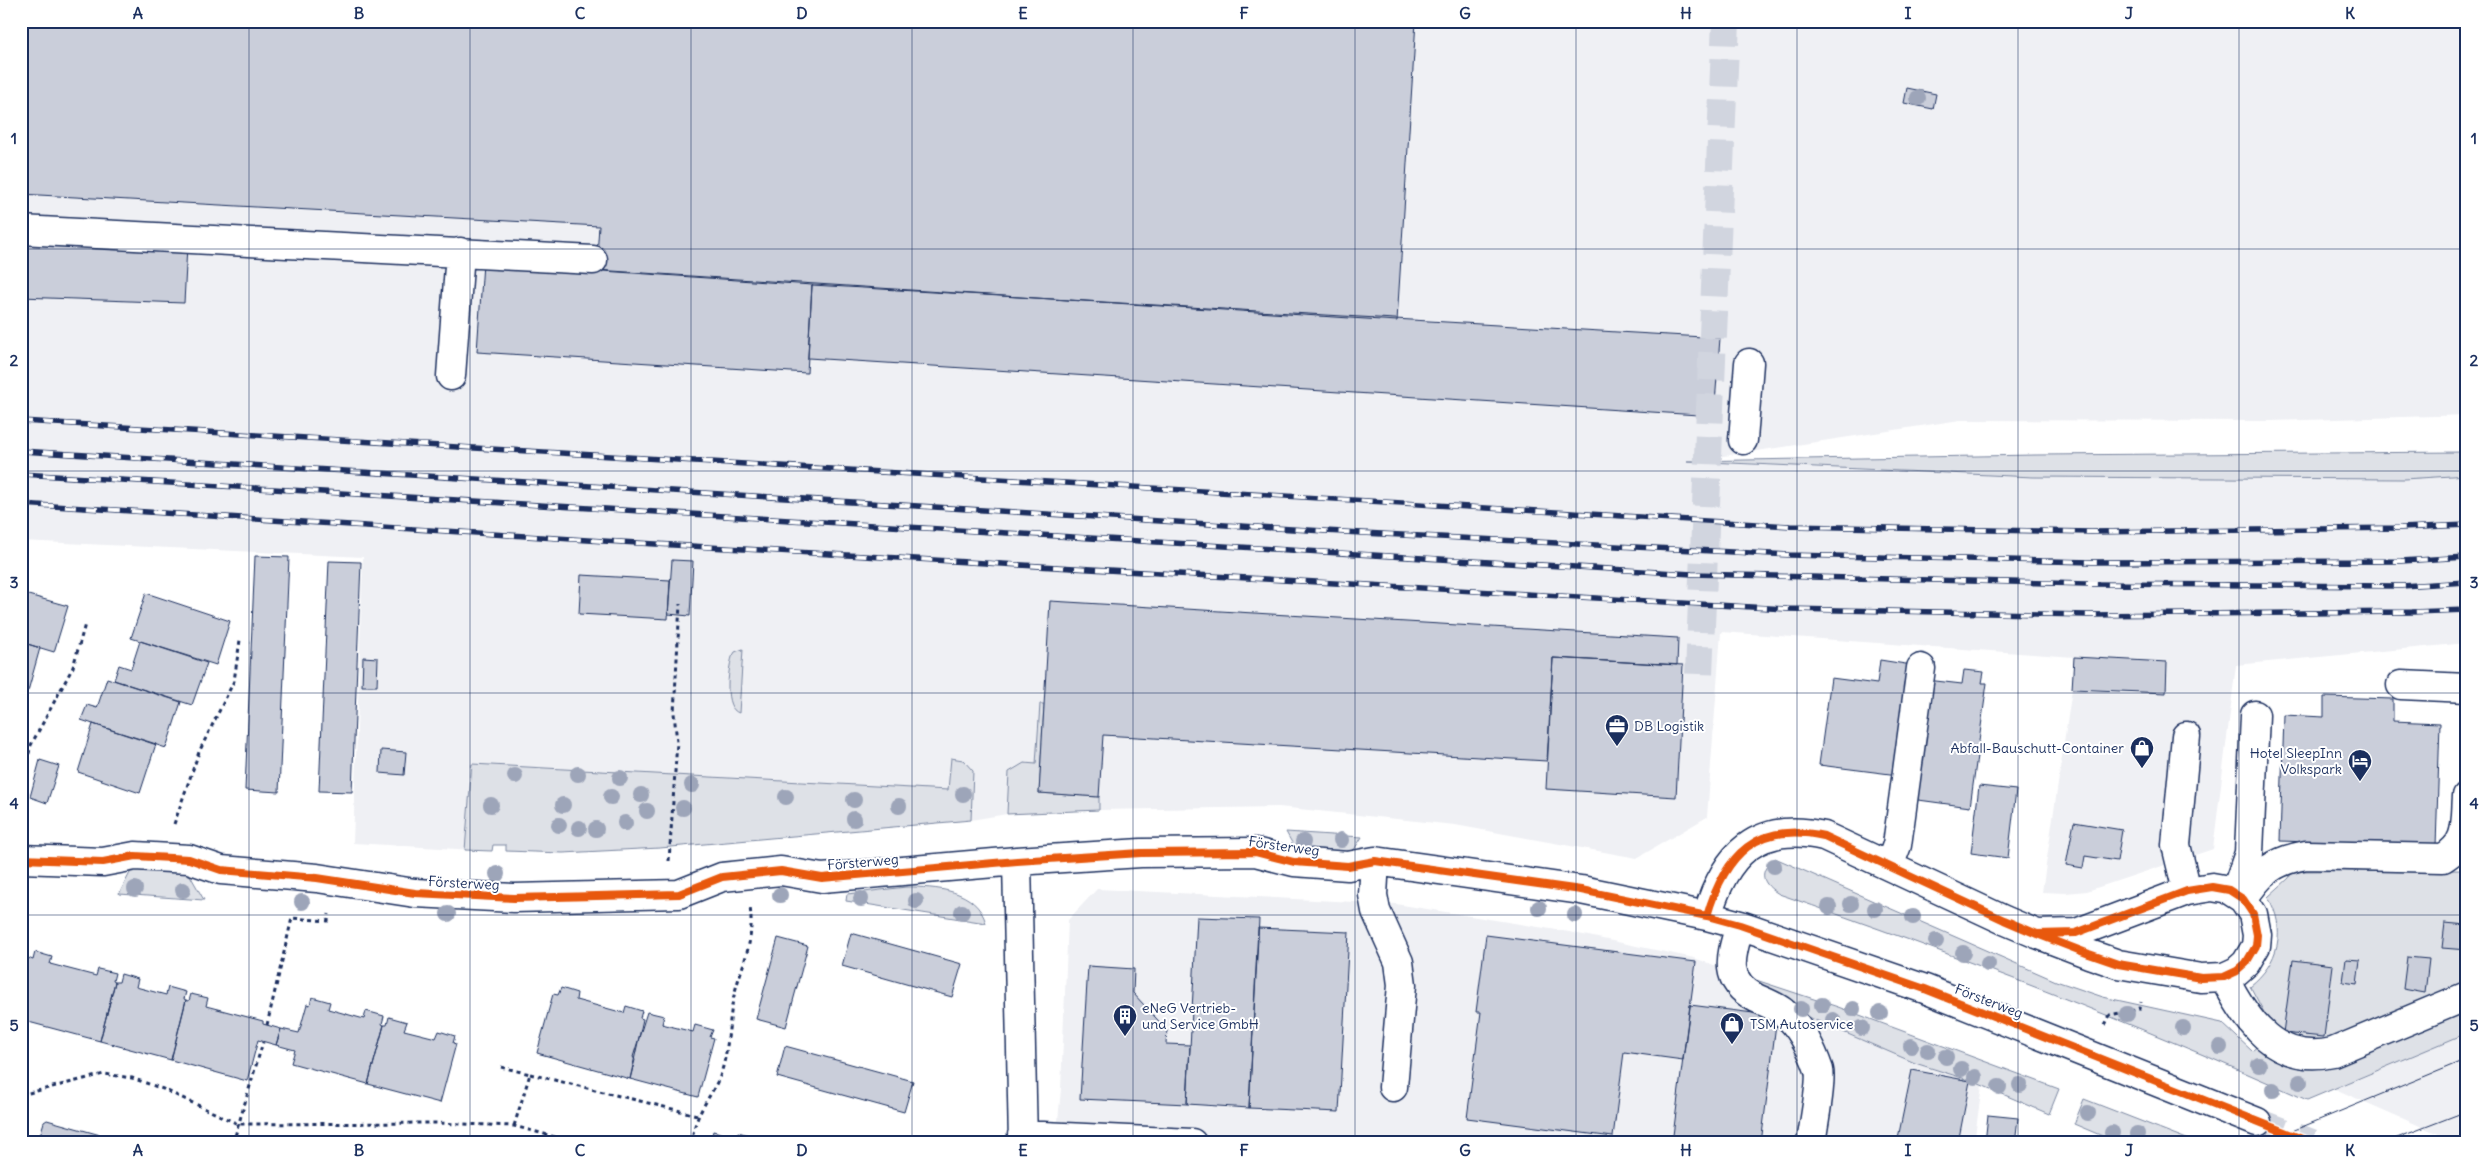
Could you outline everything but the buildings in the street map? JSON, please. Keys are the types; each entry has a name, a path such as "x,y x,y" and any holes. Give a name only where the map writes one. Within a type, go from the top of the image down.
{"street":[{"path":"21,230 593,260"},
{"path":"451,376 460,252"},
{"path":"1744,440 1749,363"},
{"path":"1889,866 1897,844 1921,668"},
{"path":"2402,685 2467,688"},
{"path":"2239,896 2249,853 2255,715"},
{"path":"2186,736 2176,844 2186,891"},
{"path":"2239,896 2272,866 2288,858 2306,855 2443,858 2455,851 2462,841 2465,829 2467,796"},
{"path":"1707,916 1718,882 1733,860 1754,843 1778,834 1792,832 1824,836 2037,934 2118,964 2201,978 2224,977 2238,971 2246,963 2256,946 2256,923 2253,914 2239,896 2212,887 2186,891 2076,933 2037,934"},
{"name":"Försterweg","path":"21,859 103,862 135,856 189,859 221,870 332,880 415,893 489,897 679,894 722,877 781,871 822,878 1017,861 1141,853 1255,852 1294,862 1348,866 1375,861 1581,890 1707,916 1740,925 1925,990 2257,1122"},
{"path":"1017,861 1023,1139 1192,1143"},
{"path":"1375,861 1373,895 1376,911 1399,962 1402,985 1393,1087"},
{"path":"1740,925 1731,954 1731,967 1735,979 1742,989 1781,1010 1796,1024 1820,1072 1811,1143"},
{"path":"2224,977 2241,1008 2266,1038 2276,1045 2314,1056 2333,1052 2467,996"}],"path":[{"path":"666,894 677,742 674,713 680,604"},
{"path":"21,784 31,745 73,668 85,624"},
{"path":"162,857 199,752 234,681 240,640"},
{"path":"692,1143 697,1115 719,1076 728,1048 734,1000 749,950 753,927 746,875"},
{"path":"267,1025 292,918 328,921 332,880"},
{"path":"2090,1054 2110,1015 2140,1009 2149,969"},
{"path":"233,1143 263,1042"},
{"path":"501,1067 697,1115"},
{"path":"21,1095 104,1074 132,1078 163,1089 238,1124 436,1123 514,1126 578,1143"},
{"path":"514,1126 530,1074"}],"shaded area":[{"path":"21,21 2467,21 2467,415 2271,421 1960,420 1691,461 2033,477 2404,479 2467,475 2467,643 2236,665 2213,849 2087,891 2066,893 2042,892 2072,689 2074,657 1721,632 1707,817 1637,858 1455,825 1279,807 1099,810 1007,814 971,820 660,848 563,853 506,851 506,845 493,845 492,851 353,843 363,557 21,541"},
{"path":"2467,452 2467,475 2404,479 2033,477 1687,461 2035,455"},
{"path":"743,649 739,713 734,710 731,704 728,680 732,657 735,652"},
{"path":"1040,704 1044,704 1039,793 1099,797 1099,810 1007,814 1009,772 1024,763 1036,764"},
{"path":"951,758 963,760 973,771 971,820 660,848 563,853 506,851 506,845 493,845 492,851 465,850 472,764 948,790"},
{"path":"1286,832 1362,837 1350,856 1297,852"},
{"path":"1775,858 2056,981 2103,997 2222,1023 2252,1051 2274,1031 2250,986 2268,967 2277,945 2277,922 2274,909 2268,897 2289,878 2292,871 2467,870 2467,1033 2307,1100 2177,1044 2045,991 1779,894 1769,886 1764,878 1766,868"},
{"path":"133,867 187,870 204,900 119,894"},
{"path":"906,887 942,889 954,892 974,903 986,923 846,901 847,894"},
{"path":"1097,889 1396,904 1569,932 1694,958 1750,978 1760,991 1813,1019 1915,1063 1982,1086 1974,1143 1056,1143 1061,1089 1068,920"},
{"path":"1750,978 1838,1007 2059,1089 2049,1114 1972,1081 1915,1063 1813,1019 1760,991"},
{"path":"2467,1033 2467,1143 2459,1143 2335,1089"},
{"path":"2084,1099 2197,1143 2119,1143 2074,1124"}],"tunnel":[{"path":"1699,674 1726,21"},
{"path":"2257,1122 2312,1143"}],"tram line":[{"path":"2263,1143 2467,1059"},
{"path":"2384,1143 2467,1111"}],"railway":[{"path":"21,421 1790,526 2091,532 2401,528 2467,525"},
{"path":"21,451 1324,531 1789,555 2092,562 2401,561 2467,557"},
{"path":"21,474 1692,574 2088,584 2401,586 2467,582"},
{"path":"21,504 603,541 1787,609 2088,615 2467,610"}],"cycle path":[{"path":"1707,916 1723,875 1734,859 1747,847 1762,838 1780,833 1800,833 1824,836 2004,920 2037,934 2118,964 2201,978 2224,977 2237,971 2246,963 2256,946 2257,935 2253,914 2243,899 2229,890 2212,887 2187,891 2076,933 2037,934"},
{"path":"21,859 103,862 135,856 189,859 221,870 317,878 415,893 514,898 679,894 722,877 781,871 822,878 1017,861 1141,853 1255,852 1294,862 1348,866 1375,861 1581,890 1707,916 1740,925 1925,989 2312,1143"}],"place":[{"name":"DB Logistik","path":"1617,747"},
{"name":"Abfall-Bauschutt-Container","path":"2142,769"},
{"name":"Hotel SleepInn Volkspark","path":"2360,782"},
{"name":"eNeG Vertrieb- und Service GmbH","path":"1125,1037"},
{"name":"TSM Autoservice","path":"1732,1045"}]}
